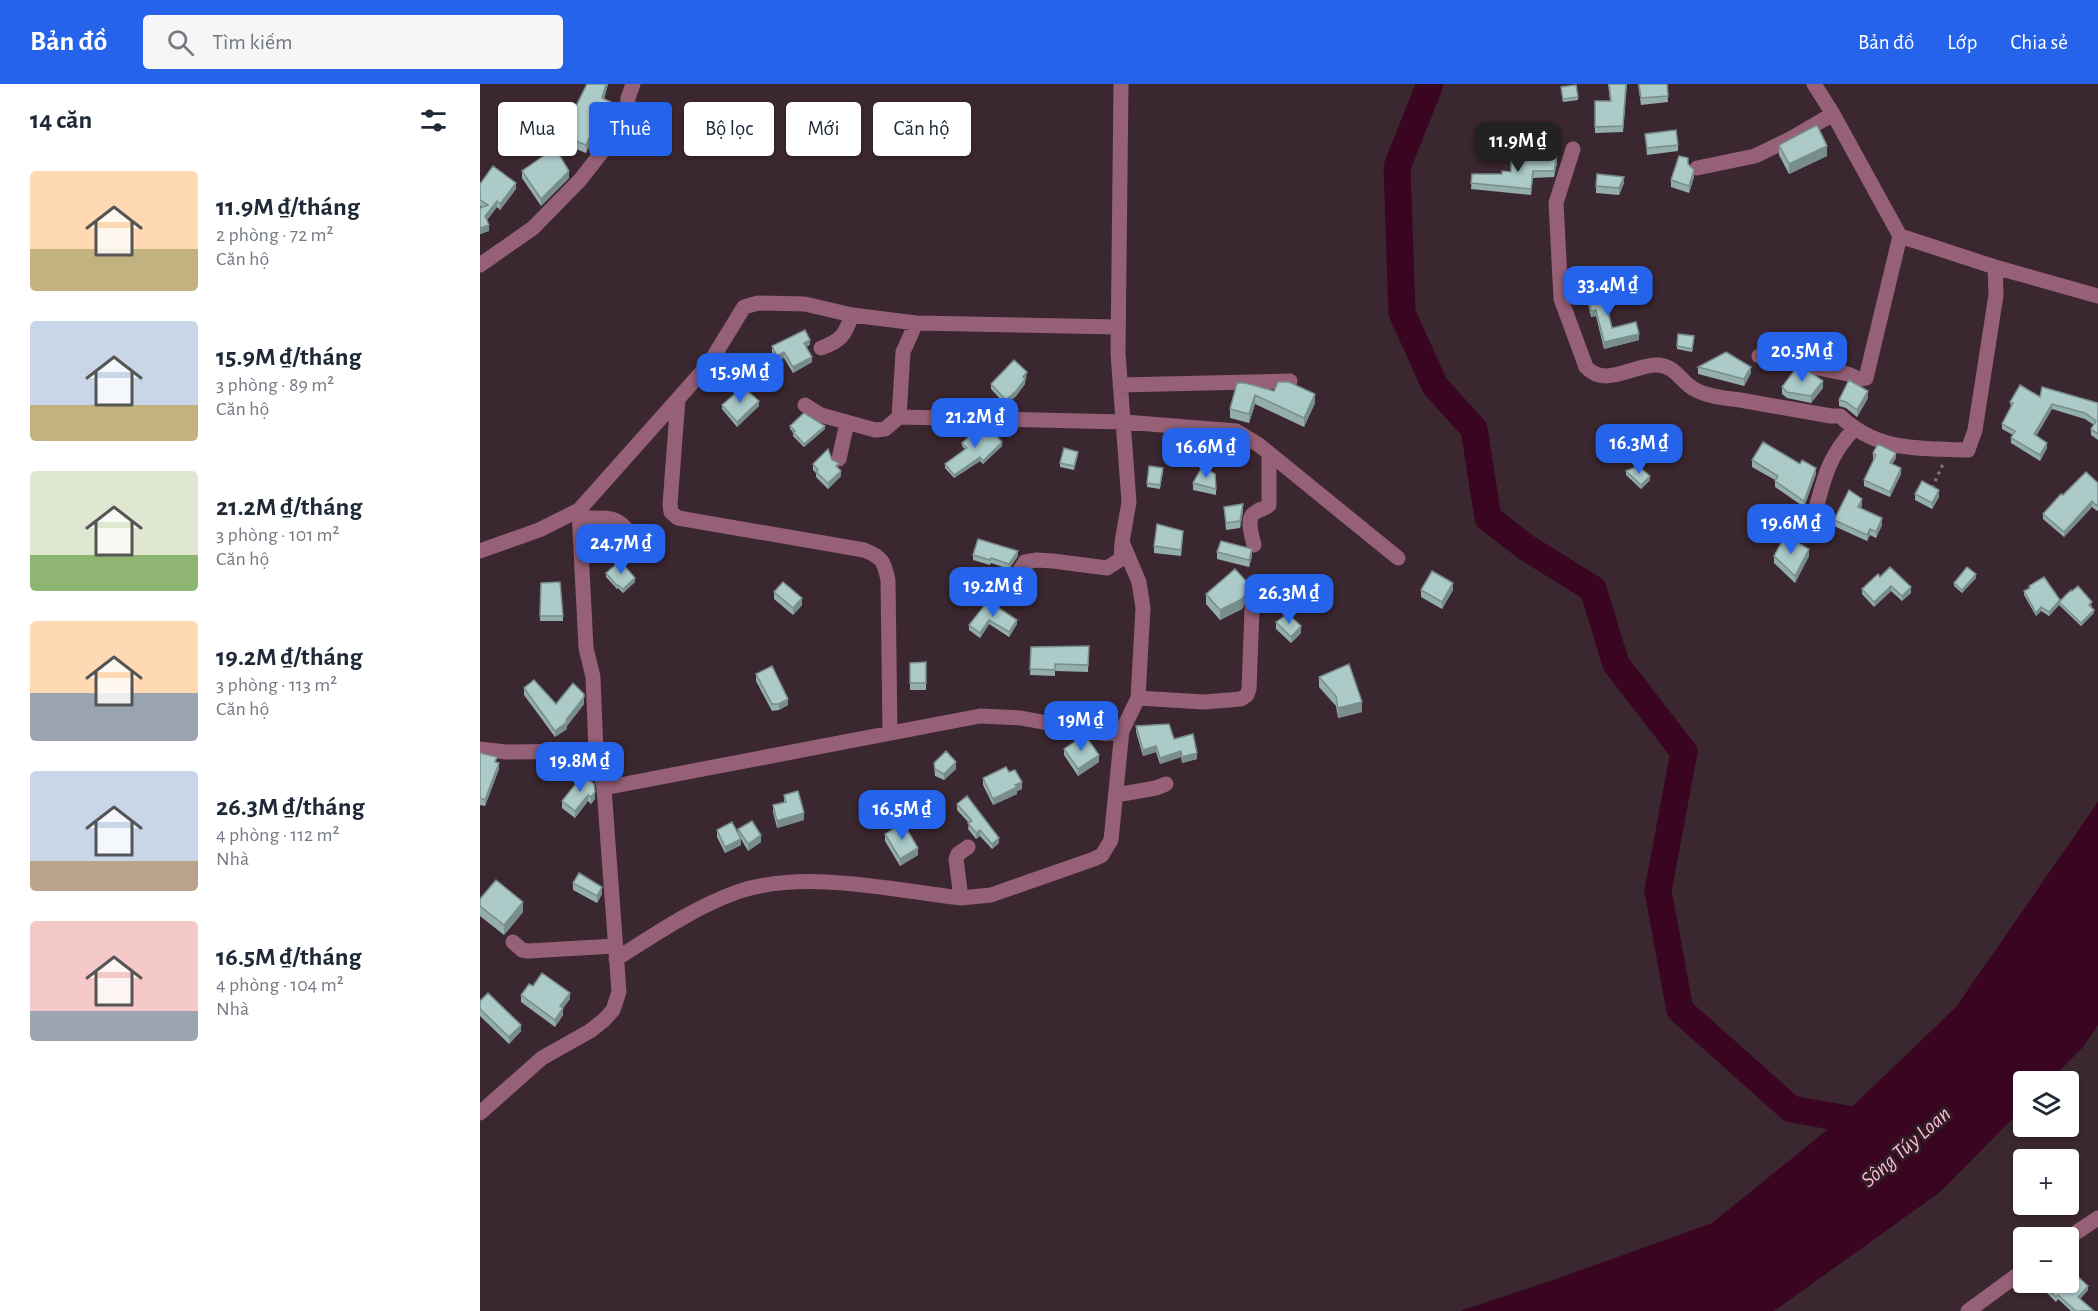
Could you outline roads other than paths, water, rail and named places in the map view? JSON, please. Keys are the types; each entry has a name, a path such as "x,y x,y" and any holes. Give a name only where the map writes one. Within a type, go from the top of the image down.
{"street":[{"path":"480,265 533,228 580,180 627,120 628,98 633,84"},
{"path":"1019,598 1018,573 1025,562 1053,561 1107,568 1120,559 1129,502 1118,327 1121,84"},
{"path":"1759,356 1848,374 1859,379 1866,378 1900,236 1814,84"},
{"path":"1697,168 1755,156 1833,114"},
{"path":"1573,149 1556,203 1561,299 1586,367 1591,372 1604,376 1624,373 1648,365 1662,366 1675,370 1695,390 1772,406 1840,416 1854,429 1874,440 1904,447 1968,450 1975,430 1996,295 1995,267"},
{"path":"1900,236 1995,267 2098,296"},
{"path":"480,551 580,514 709,364 744,307 758,303 805,304 852,315 916,323 1118,327"},
{"path":"821,348 837,342 847,330 852,315"},
{"path":"805,405 820,415 875,430 885,429 898,417 903,352 916,323"},
{"path":"1120,385 1290,381"},
{"path":"678,399 671,513 678,518 864,550 878,555 885,566 888,580 890,734"},
{"path":"898,417 1125,422 1236,431 1269,454 1398,558"},
{"path":"839,459 847,423"},
{"path":"1814,519 1830,461 1839,445 1854,429"},
{"path":"1254,545 1250,517 1269,505 1269,454"},
{"path":"580,514 612,518 621,522 639,549"},
{"path":"480,1113 542,1058 590,1031 604,1020 613,1010 619,992 604,788 596,752 593,677 586,648 580,514"},
{"path":"513,942 522,950 535,952 616,952 697,909 739,891 782,883 825,881 961,898 991,895 1094,860 1102,855 1111,840 1122,731 1138,698 1142,594 1122,542"},
{"path":"1138,698 1204,702 1241,699 1247,695 1252,609"},
{"path":"604,788 980,716 1021,718 1106,734 1122,731"},
{"path":"480,749 506,752 596,752"},
{"path":"1116,795 1166,784"},
{"path":"961,898 956,859 958,854 968,847"},
{"path":"2079,1231 2098,1218"},
{"path":"1968,1311 2013,1278"}],"water":[{"name":"Sông Túy Loan","path":"2098,802 2098,1025 2083,1047 2059,1071 2013,1071 2013,1118 1940,1192 1774,1311 1460,1311 1712,1223 1832,1126 1956,1007"}],"waterway":[{"path":"1430,84 1397,167 1402,313 1435,386 1474,429 1488,518 1527,548 1593,589 1616,664 1684,752 1658,891 1680,1010 1791,1109 1876,1124"}]}
